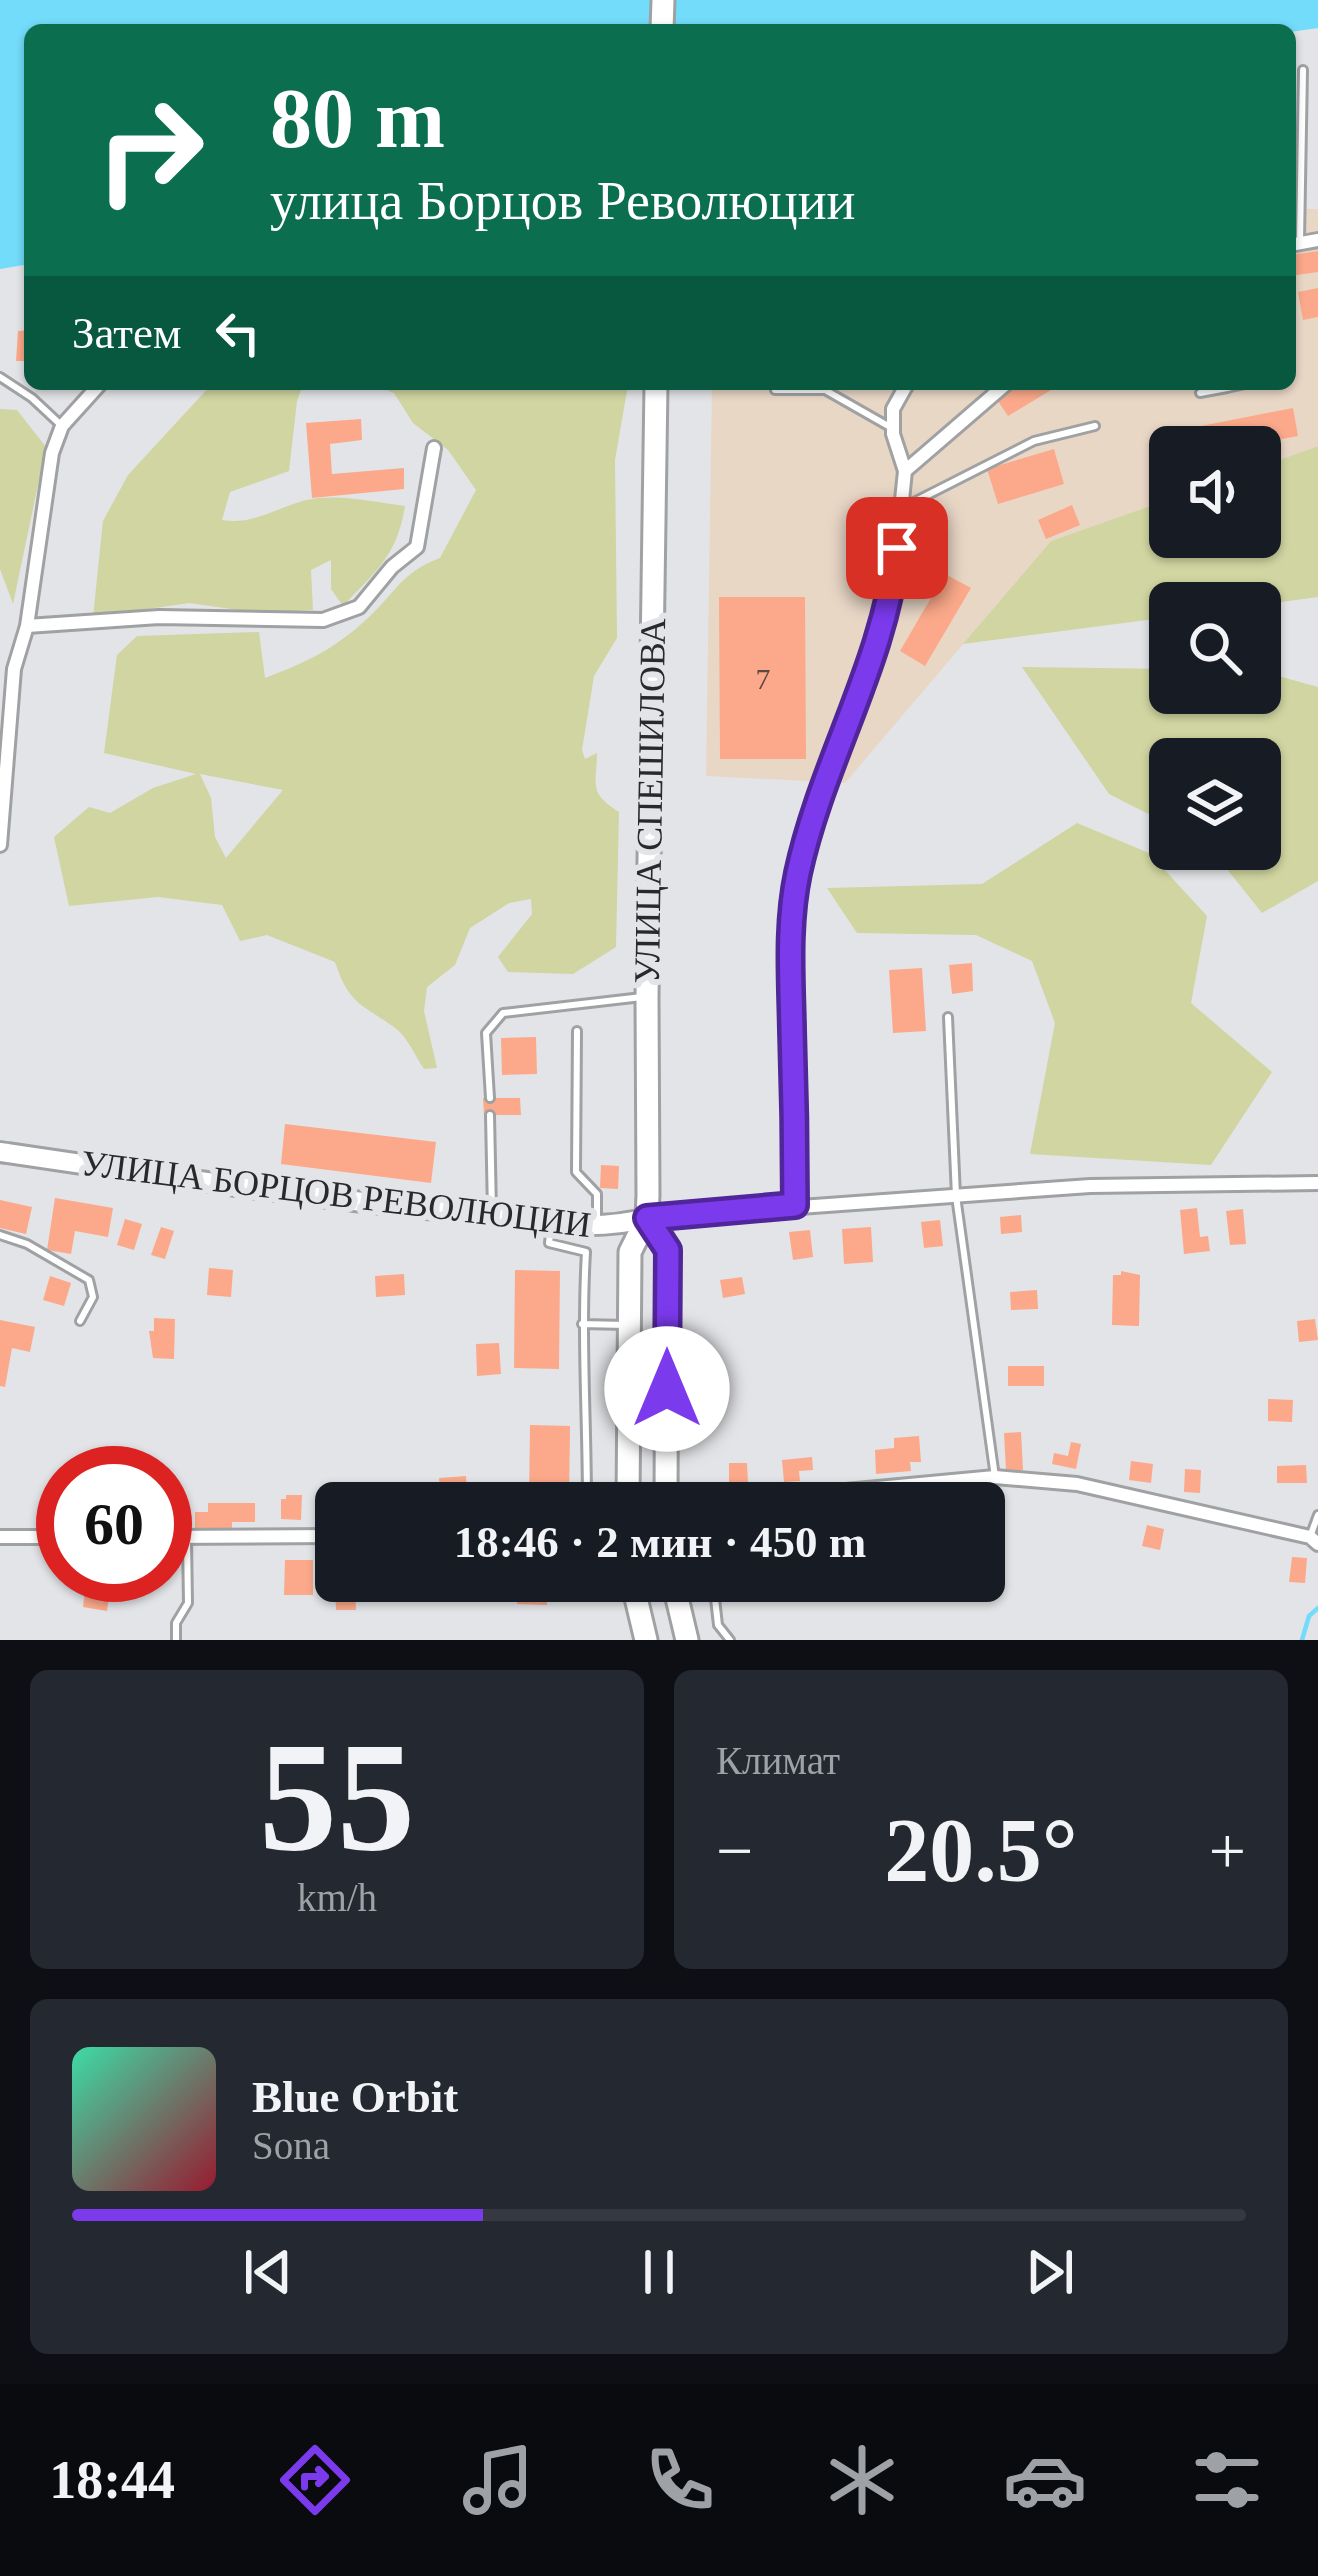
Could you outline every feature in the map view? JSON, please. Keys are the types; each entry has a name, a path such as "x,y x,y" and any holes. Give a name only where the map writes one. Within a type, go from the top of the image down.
{"main road":[{"name":"УЛИЦА СПЕШИЛОВА","path":"628,1482 630,1252 647,1218 656,390"},
{"name":"УЛИЦА СПЕШИЛОВА","path":"647,1218 668,1250 666,1482"},
{"path":"637,1602 646,1640"},
{"path":"678,1602 687,1640"}],"street":[{"path":"0,845 9,706 27,626 52,453 62,426 95,390"},
{"path":"795,1205 790,941 797,875 821,791 861,690 893,587 905,471 893,429 893,410 904,390"},
{"path":"905,471 999,390"},
{"path":"27,626 159,617 323,620 359,607 392,567 417,547 434,448"},
{"name":"УЛИЦА БОРЦОВ РЕВОЛЮЦИИ","path":"0,1152 243,1187 614,1227 647,1218 795,1205 1090,1186 1318,1183"},
{"path":"942,1482 995,1477 1077,1484 1314,1540"},
{"path":"192,1537 315,1536"},
{"path":"0,1537 36,1537"}],"lane":[{"path":"1296,224 1304,70"},
{"path":"0,376 62,426"},
{"path":"830,390 893,429"},
{"path":"1200,393 1211,390"},
{"path":"901,508 1034,441 1095,426"},
{"path":"490,1098 486,1034 503,1013 647,997"},
{"path":"948,1017 956,1196 995,1477"},
{"path":"577,1031 576,1172 597,1194 597,1226"},
{"path":"490,1115 492,1216"},
{"path":"551,1223 549,1243 586,1252 581,1372 587,1405 586,1482"},
{"path":"0,1235 27,1244 89,1280 94,1297 80,1321"},
{"path":"582,1324 630,1325"},
{"path":"1314,1540 1318,1515"},
{"path":"176,1640 176,1623 188,1602"},
{"path":"715,1602 718,1625 730,1640"}],"shaded area":[{"path":"1296,209 1318,209 1318,446 1281,459 1281,426 1149,426 1149,506 1051,541 845,783 706,776 712,390 1296,390"}],"green space":[{"path":"206,390 301,390 289,471 230,492 222,520 255,518 295,503 330,497 405,506 391,550 343,606 331,589 331,560 311,570 313,610 259,613 189,603 93,617 103,521 128,475"},
{"path":"387,390 627,390 615,460 617,638 594,676 582,750 585,759 597,753 598,793 619,812 616,947 573,974 508,972 498,957 532,914 531,899 509,903 470,928 455,965 427,987 424,1011 437,1068 424,1069 399,1031 351,995 335,962 267,935 240,941 222,905 158,897 69,906 54,837 89,807 110,813 153,788 196,774 104,753 117,655 137,636 259,632 265,678 332,646 369,617 408,576 440,558 476,490 448,450 413,423 394,393","holes":["200,774 283,790 226,858 215,837 211,798"]},
{"path":"0,409 17,410 46,447 13,604 0,569"},
{"path":"1318,446 1318,597 1281,602 1281,582 1149,582 1149,620 963,644 1051,541 1149,506 1149,558 1281,558 1281,459"},
{"path":"1022,667 1149,669 1149,714 1281,714 1281,677 1318,687 1318,881 1262,913 1228,870 1281,870 1281,738 1149,738 1149,814 1109,794"},
{"path":"1077,823 1149,853 1149,870 1165,870 1207,916 1191,1003 1272,1072 1211,1165 1030,1154 1055,1023 1032,961 976,935 857,933 827,888 982,884"}],"water":[{"path":"0,0 1318,0 1318,28 1296,31 1296,24 24,24 24,265 0,269"}],"building":[{"path":"1318,251 1318,272 1296,275 1296,254"},
{"path":"1318,288 1318,317 1303,320 1298,292"},
{"path":"24,330 24,361 16,361 18,331"},
{"path":"1011,390 1051,390 1008,416 996,398"},
{"path":"1293,408 1298,436 1281,439 1281,426 1201,426"},
{"path":"361,419 362,440 330,444 332,474 404,468 404,489 312,498 306,423"},
{"path":"1054,449 1064,484 998,504 987,469"},
{"path":"1072,505 1080,525 1046,539 1038,520"},
{"path":"945,574 971,588 925,666 900,651"},
{"path":"719,597 805,597 806,759 720,759"},
{"path":"972,963 973,991 952,994 949,965"},
{"path":"922,968 926,1031 893,1033 889,970"},
{"path":"536,1037 537,1074 502,1075 501,1038"},
{"path":"483,1098 520,1098 521,1115 484,1115"},
{"path":"285,1124 436,1142 431,1183 281,1164"},
{"path":"601,1165 619,1166 618,1189 600,1188"},
{"path":"55,1198 113,1208 108,1237 75,1231 71,1254 47,1250"},
{"path":"0,1200 32,1207 26,1234 0,1228"},
{"path":"1197,1208 1200,1237 1208,1236 1210,1251 1184,1254 1180,1210"},
{"path":"1243,1209 1246,1244 1230,1245 1226,1211"},
{"path":"1021,1215 1022,1232 1001,1234 1000,1217"},
{"path":"125,1219 142,1224 134,1250 117,1245"},
{"path":"940,1220 943,1246 924,1248 921,1222"},
{"path":"161,1227 174,1231 165,1259 151,1255"},
{"path":"871,1227 873,1262 844,1264 842,1229"},
{"path":"810,1230 813,1257 793,1260 789,1232"},
{"path":"209,1268 233,1270 231,1297 207,1295"},
{"path":"515,1270 560,1271 559,1369 514,1368"},
{"path":"1121,1271 1140,1275 1139,1326 1112,1325 1113,1275"},
{"path":"404,1274 405,1295 376,1297 375,1276"},
{"path":"50,1276 71,1283 64,1306 43,1300"},
{"path":"742,1277 745,1294 723,1298 720,1280"},
{"path":"1037,1290 1038,1309 1011,1310 1010,1292"},
{"path":"154,1318 175,1319 174,1359 153,1358 149,1331 154,1331"},
{"path":"1315,1319 1318,1340 1299,1342 1297,1321"},
{"path":"0,1320 35,1327 30,1352 12,1348 5,1387 0,1386"},
{"path":"499,1343 501,1374 477,1376 476,1344"},
{"path":"1008,1366 1044,1366 1044,1386 1008,1386"},
{"path":"1268,1399 1293,1400 1292,1422 1268,1421"},
{"path":"530,1425 570,1426 569,1482 529,1482"},
{"path":"1021,1432 1023,1470 1006,1471 1004,1433"},
{"path":"919,1436 921,1462 910,1462 911,1471 876,1474 875,1450 894,1448 894,1438"},
{"path":"1071,1442 1081,1444 1076,1469 1052,1464 1054,1453 1068,1456"},
{"path":"812,1457 813,1470 799,1471 800,1481 784,1482 782,1460"},
{"path":"1131,1461 1153,1464 1151,1483 1129,1480"},
{"path":"729,1463 747,1463 748,1482 729,1482"},
{"path":"1306,1465 1307,1483 1277,1483 1277,1466"},
{"path":"1185,1469 1201,1470 1200,1493 1184,1492"},
{"path":"466,1476 466,1482 439,1482 439,1478"},
{"path":"302,1495 301,1520 281,1519 281,1499"},
{"path":"208,1503 255,1503 255,1522 232,1522 232,1530 195,1531 195,1512 208,1512"},
{"path":"1147,1525 1164,1529 1160,1550 1142,1546"},
{"path":"1292,1557 1307,1558 1305,1583 1289,1582"},
{"path":"285,1560 313,1560 313,1595 284,1595"},
{"path":"84,1602 108,1602 107,1611 83,1607"},
{"path":"336,1602 356,1602 356,1610 336,1610"}],"waterway":[{"path":"1302,1640 1309,1616 1318,1608"}],"route":[{"path":"667,1389 668,1250 647,1218 795,1205 790,941 797,875 821,791 861,690 893,587 897,548"}]}
